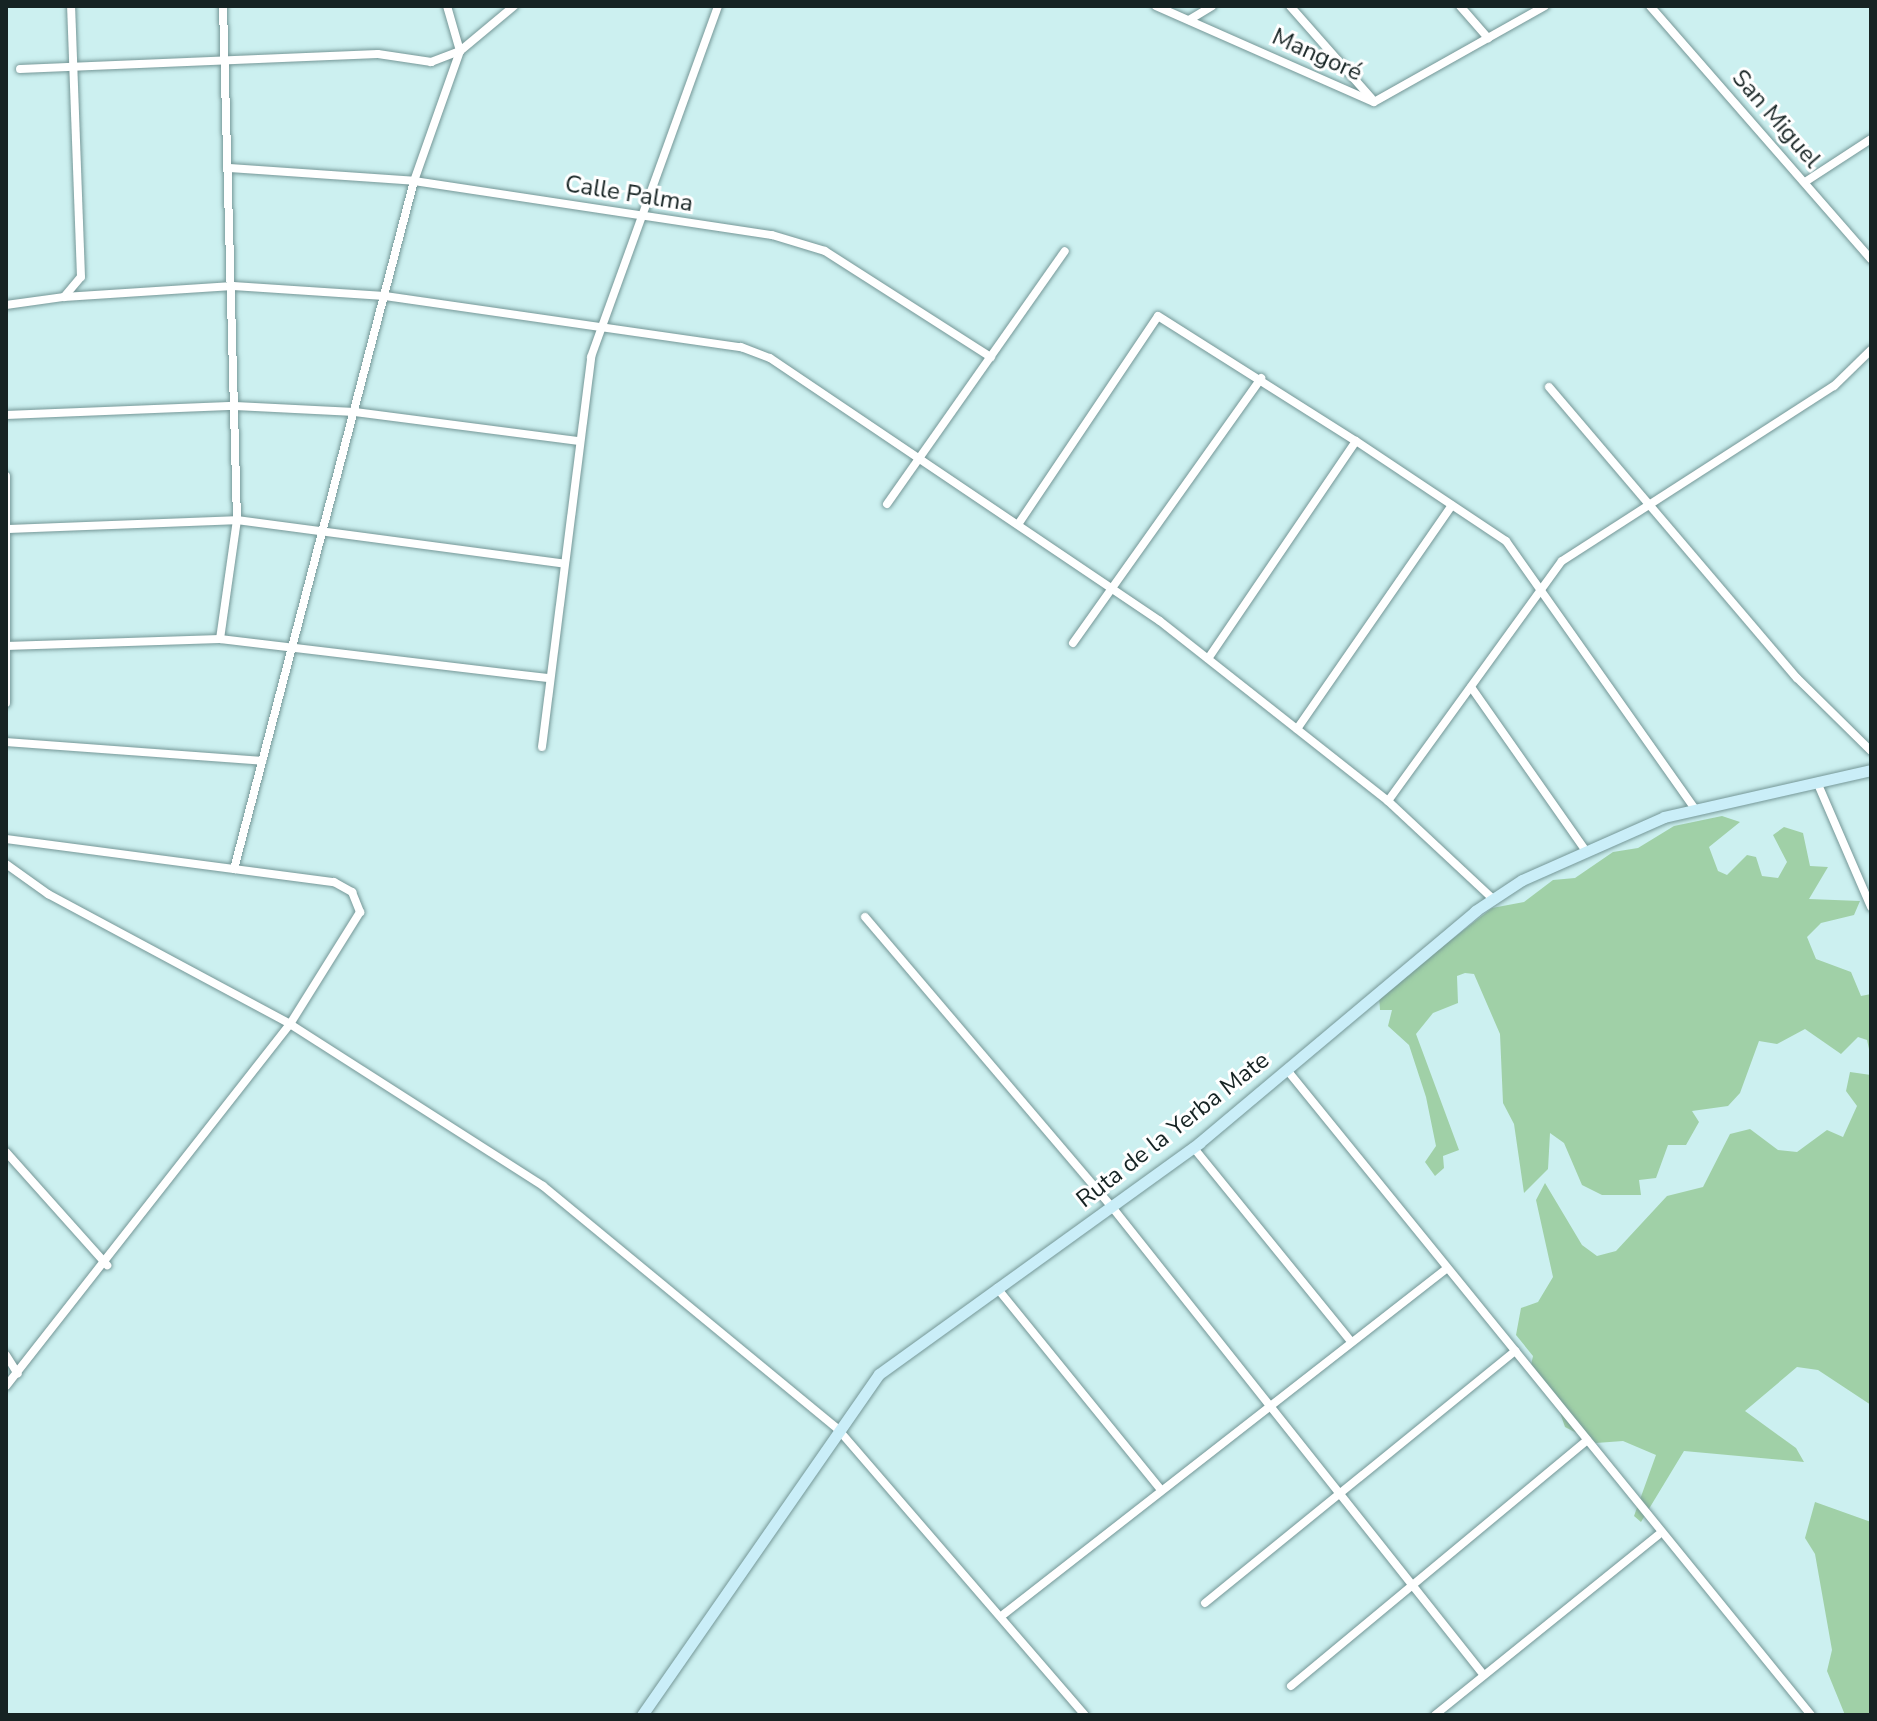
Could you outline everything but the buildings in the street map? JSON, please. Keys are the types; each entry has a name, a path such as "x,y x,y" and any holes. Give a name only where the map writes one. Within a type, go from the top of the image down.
{"main road":[{"name":"Ruta de la Yerba Mate","path":"642,1715 837,1428 891,1363 1193,1147 1492,898 1586,851 1694,808 1871,770"}],"street":[{"path":"64,297 81,267 71,6"},
{"path":"220,639 237,520 230,168 223,6"},
{"path":"234,869 414,181 460,51 447,6"},
{"path":"20,69 378,54 431,62 460,51 514,6"},
{"path":"542,747 561,563 579,441 602,325 718,6"},
{"name":"Mangoré","path":"1156,6 1374,102"},
{"path":"1189,20 1212,6"},
{"path":"1290,6 1374,102 1545,6"},
{"path":"1460,6 1488,38"},
{"name":"San Miguel","path":"1650,6 1871,259"},
{"path":"1805,182 1871,139"},
{"name":"Calle Palma","path":"230,168 414,181 643,217 825,251 991,357"},
{"path":"887,504 1065,251"},
{"path":"6,305 64,297 233,286 385,296 602,325 770,358 1019,523 1208,659 1388,801 1492,898"},
{"path":"1019,523 1158,316 1261,378 1506,541 1694,808"},
{"path":"1388,801 1562,561 1834,386 1871,350"},
{"path":"1073,643 1261,378"},
{"path":"1549,387 1797,678 1871,751"},
{"path":"6,415 235,406 355,412 579,441"},
{"path":"1208,659 1356,441"},
{"path":"6,476 6,703"},
{"path":"1297,729 1452,505"},
{"path":"8,529 237,520 325,529 561,563"},
{"path":"8,646 220,639 293,643 548,678"},
{"path":"1471,687 1586,851"},
{"path":"6,742 262,761"},
{"path":"1817,782 1871,907"},
{"path":"6,839 334,882 352,892 360,912 290,1024 107,1265 6,1386"},
{"path":"6,864 48,894 290,1024 543,1186 837,1428 1004,1614 1085,1715"},
{"path":"865,917 1112,1207 1271,1405 1335,1494 1483,1674"},
{"path":"1287,1070 1587,1440 1658,1535 1811,1715"},
{"path":"1193,1147 1350,1340"},
{"path":"6,1152 107,1265"},
{"path":"1004,1614 1159,1487 1271,1405 1350,1340 1446,1269"},
{"path":"997,1288 1159,1487"},
{"path":"1205,1603 1335,1494 1515,1351"},
{"path":"6,1355 18,1374"},
{"path":"1291,1686 1587,1440"},
{"path":"1435,1715 1658,1535"}],"green space":[{"path":"1722,816 1740,822 1709,847 1718,871 1727,875 1747,855 1756,857 1762,876 1778,878 1787,862 1773,835 1784,827 1803,833 1810,866 1828,867 1809,899 1860,901 1854,915 1821,923 1807,937 1816,959 1851,972 1861,996 1871,994 1871,1058 1867,1040 1858,1037 1841,1054 1805,1029 1777,1044 1759,1041 1740,1093 1728,1106 1692,1111 1699,1122 1686,1145 1668,1145 1656,1178 1639,1180 1641,1195 1602,1195 1582,1185 1564,1143 1550,1133 1548,1169 1524,1193 1514,1124 1503,1103 1500,1034 1474,974 1465,973 1457,976 1458,1003 1433,1013 1416,1034 1459,1150 1443,1156 1444,1168 1435,1176 1425,1162 1436,1146 1426,1097 1409,1045 1388,1026 1392,1010 1380,1010 1379,996 1492,908 1524,902 1553,880 1575,878 1613,852 1638,848 1674,826"},
{"path":"1850,1072 1871,1075 1871,1405 1818,1370 1797,1367 1745,1411 1796,1448 1804,1462 1684,1451 1641,1522 1634,1516 1656,1455 1623,1441 1596,1443 1565,1427 1556,1401 1529,1374 1533,1356 1516,1335 1521,1308 1538,1302 1553,1277 1536,1200 1545,1183 1582,1245 1597,1256 1616,1251 1667,1196 1703,1187 1730,1134 1750,1129 1778,1150 1797,1152 1827,1130 1843,1137 1857,1106 1846,1091"},
{"path":"1815,1502 1871,1522 1871,1715 1845,1715 1827,1671 1832,1650 1815,1554 1805,1538"}]}
